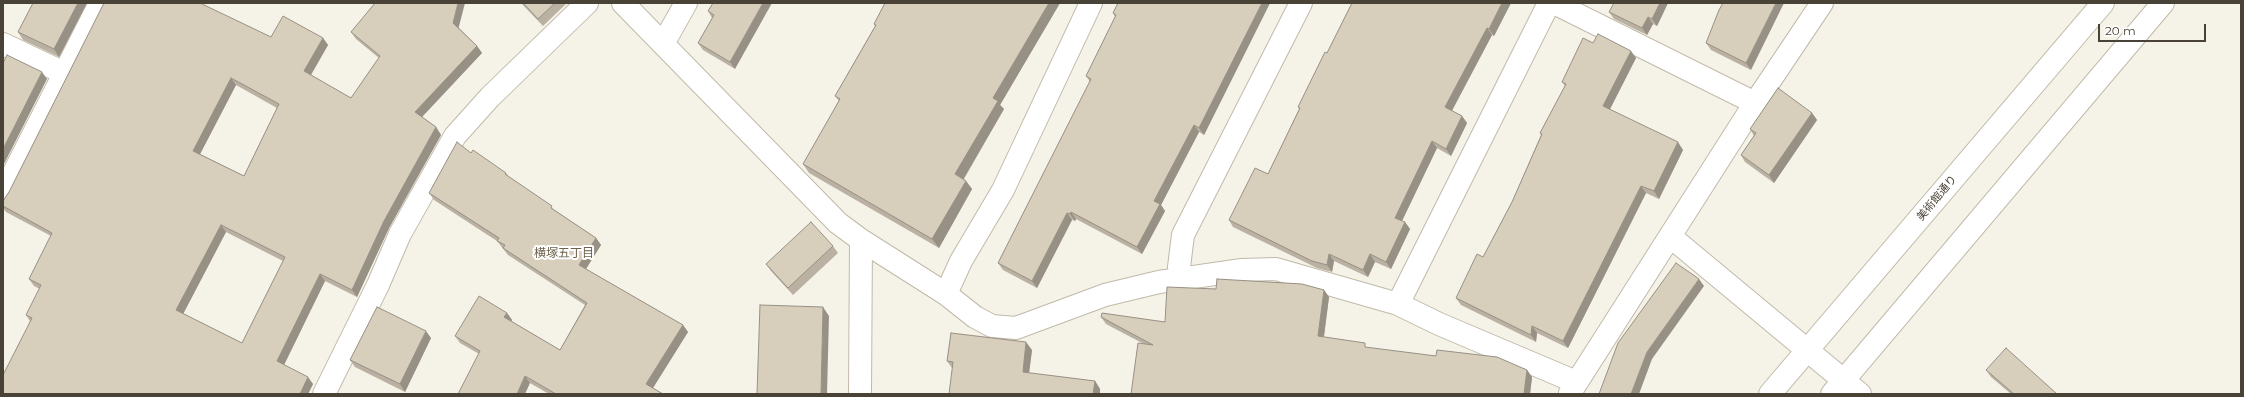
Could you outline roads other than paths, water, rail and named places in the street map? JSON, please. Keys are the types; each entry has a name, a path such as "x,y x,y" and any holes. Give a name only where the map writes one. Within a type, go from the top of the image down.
{"street":[{"path":"3,194 100,3"},
{"path":"324,394 378,285 400,234 455,136 485,102 587,3"},
{"path":"623,3 838,223 861,240 946,294 975,318 992,326 1016,328 1105,296 1159,282 1242,270 1276,269 1398,304 1573,388 1755,103 1822,3"},
{"path":"663,44 686,3"},
{"path":"946,294 961,261 1003,190 1090,3"},
{"path":"1181,279 1179,267 1183,235 1301,3"},
{"path":"1398,304 1549,3"},
{"path":"1554,3 1755,103"},
{"name":"美術館通り","path":"1770,394 2103,3"},
{"path":"1670,237 1808,350 1845,389 2163,3"},
{"path":"3,44 64,73"},
{"path":"860,394 861,240"}],"district":[{"name":"横塚五丁目","path":"564,253"}]}
